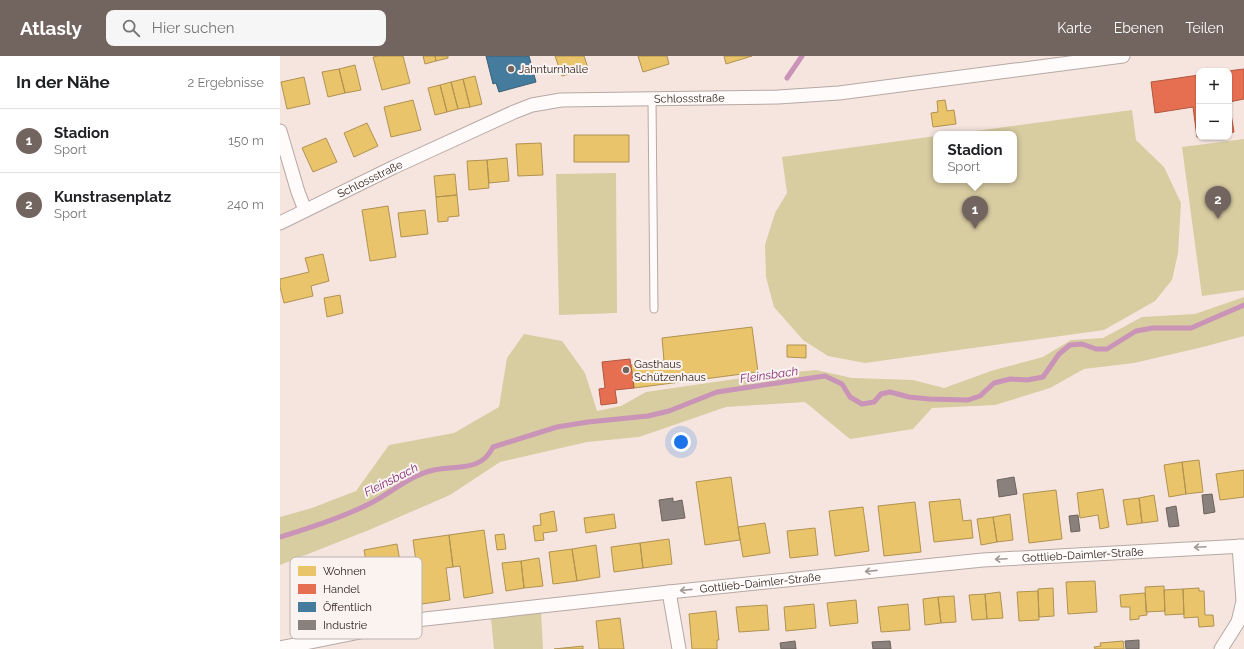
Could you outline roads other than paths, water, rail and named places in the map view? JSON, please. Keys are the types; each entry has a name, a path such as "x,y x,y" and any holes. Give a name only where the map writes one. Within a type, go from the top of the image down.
{"street":[{"name":"Schlossstraße","path":"280,223 406,161 532,105 561,100 778,98 839,93 1123,56"},
{"path":"280,131 298,192 305,210"},
{"path":"1221,649 1238,622 1243,601 1242,546"},
{"name":"Gottlieb-Daimler-Straße","path":"422,619 983,560 1242,546"},
{"path":"669,592 679,649"},
{"name":"Gottlieb-Daimler-Straße","path":"280,648 324,639"}],"lane":[{"path":"652,98 654,309"}],"waterway":[{"path":"787,78 802,56"},
{"name":"Fleinsbach","path":"280,537 348,514 377,500 425,472 475,464 488,455 493,447 557,427 588,422 648,416 669,411 717,392 825,376 842,384 850,397 862,404 874,402 881,394 890,392 909,397 968,400 980,396 994,383 1010,379 1027,380 1043,377 1059,354 1070,345 1082,344 1096,349 1107,349 1136,331 1153,328 1191,328 1244,305"}],"place":[{"name":"Jahnturnhalle","path":"511,69"},
{"name":"Kunstrasenplatz","path":"1218,219"},
{"name":"Stadion","path":"975,229"},
{"name":"Gasthaus Schützenhaus","path":"626,370"}]}
